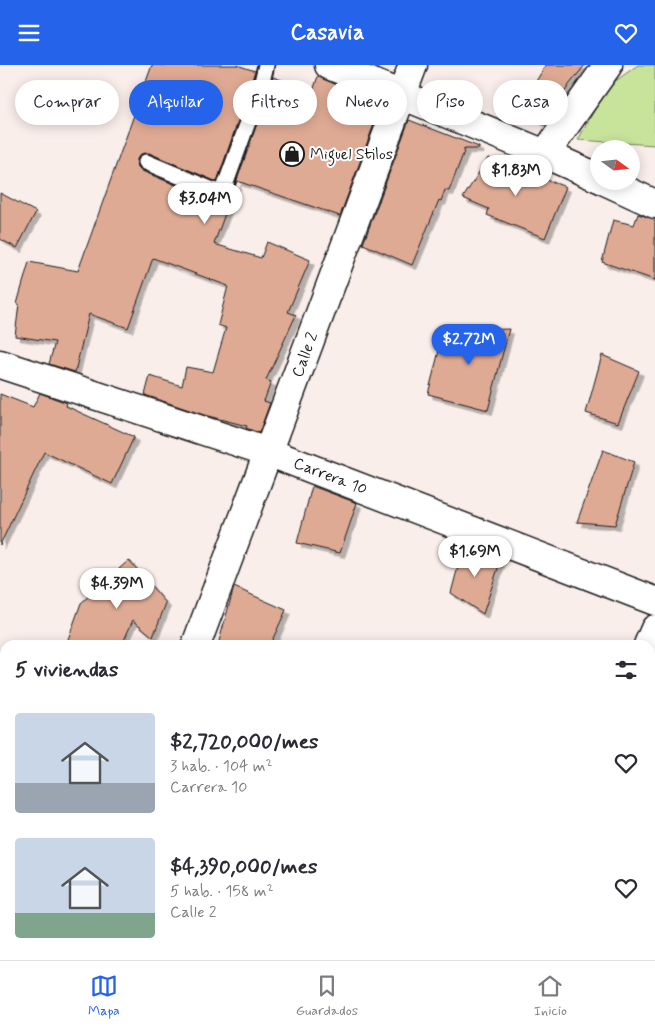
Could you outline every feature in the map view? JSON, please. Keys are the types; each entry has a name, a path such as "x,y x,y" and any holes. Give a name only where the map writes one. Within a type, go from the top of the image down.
{"street":[{"path":"329,65 366,80"},
{"name":"Calle 2","path":"407,81 413,65"},
{"path":"545,154 608,65"},
{"path":"407,97 590,174"},
{"name":"Calle 2","path":"198,640 391,125"},
{"path":"625,190 655,204"},
{"name":"Carrera 10","path":"0,364 268,452 655,601"}],"lane":[{"path":"146,162 222,194 261,86 266,65"}],"green space":[{"path":"638,65 655,65 655,145 640,144 640,140 578,140 607,87"}],"building":[{"path":"152,65 237,65 255,71 252,80 233,80 233,125 237,125 217,182 149,153 141,154 137,159 138,167 142,171 219,203 227,202 231,197 256,125 317,125 318,76 327,81 327,125 374,125 340,216 237,181 214,244 261,258 267,242 310,260 288,312 296,315 266,380 271,382 264,401 270,403 259,433 246,428 247,426 204,415 145,395 150,376 182,386 186,367 213,372 226,328 218,325 228,286 153,258 128,328 89,314 75,372 49,364 55,342 15,336 19,304 17,304 29,262 78,271 130,125 223,125 223,80 147,80"},
{"path":"546,65 585,65 568,87 568,80 537,80"},
{"path":"409,120 417,123 417,125 422,125 479,147 479,149 465,149 449,191 445,190 441,201 439,200 412,265 363,244"},
{"path":"488,158 566,187 545,238 487,215 489,209 463,198"},
{"path":"0,193 36,212 17,248 0,239"},
{"path":"638,214 655,219 655,280 602,262 613,220 634,225"},
{"path":"509,329 488,410 428,394 444,331"},
{"path":"602,355 639,371 618,423 586,413"},
{"path":"40,393 67,403 66,406 134,437 112,484 44,452 0,545 0,394 33,407"},
{"path":"603,450 634,462 615,525 577,522"},
{"path":"312,486 357,503 340,553 297,543"},
{"path":"463,548 501,559 483,614 451,593"},
{"path":"129,560 166,603 153,637 133,620 124,640 68,640 81,603"},
{"path":"234,587 286,610 272,640 219,640"}],"place":[{"name":"Miguel Stilos","path":"292,154"}]}
